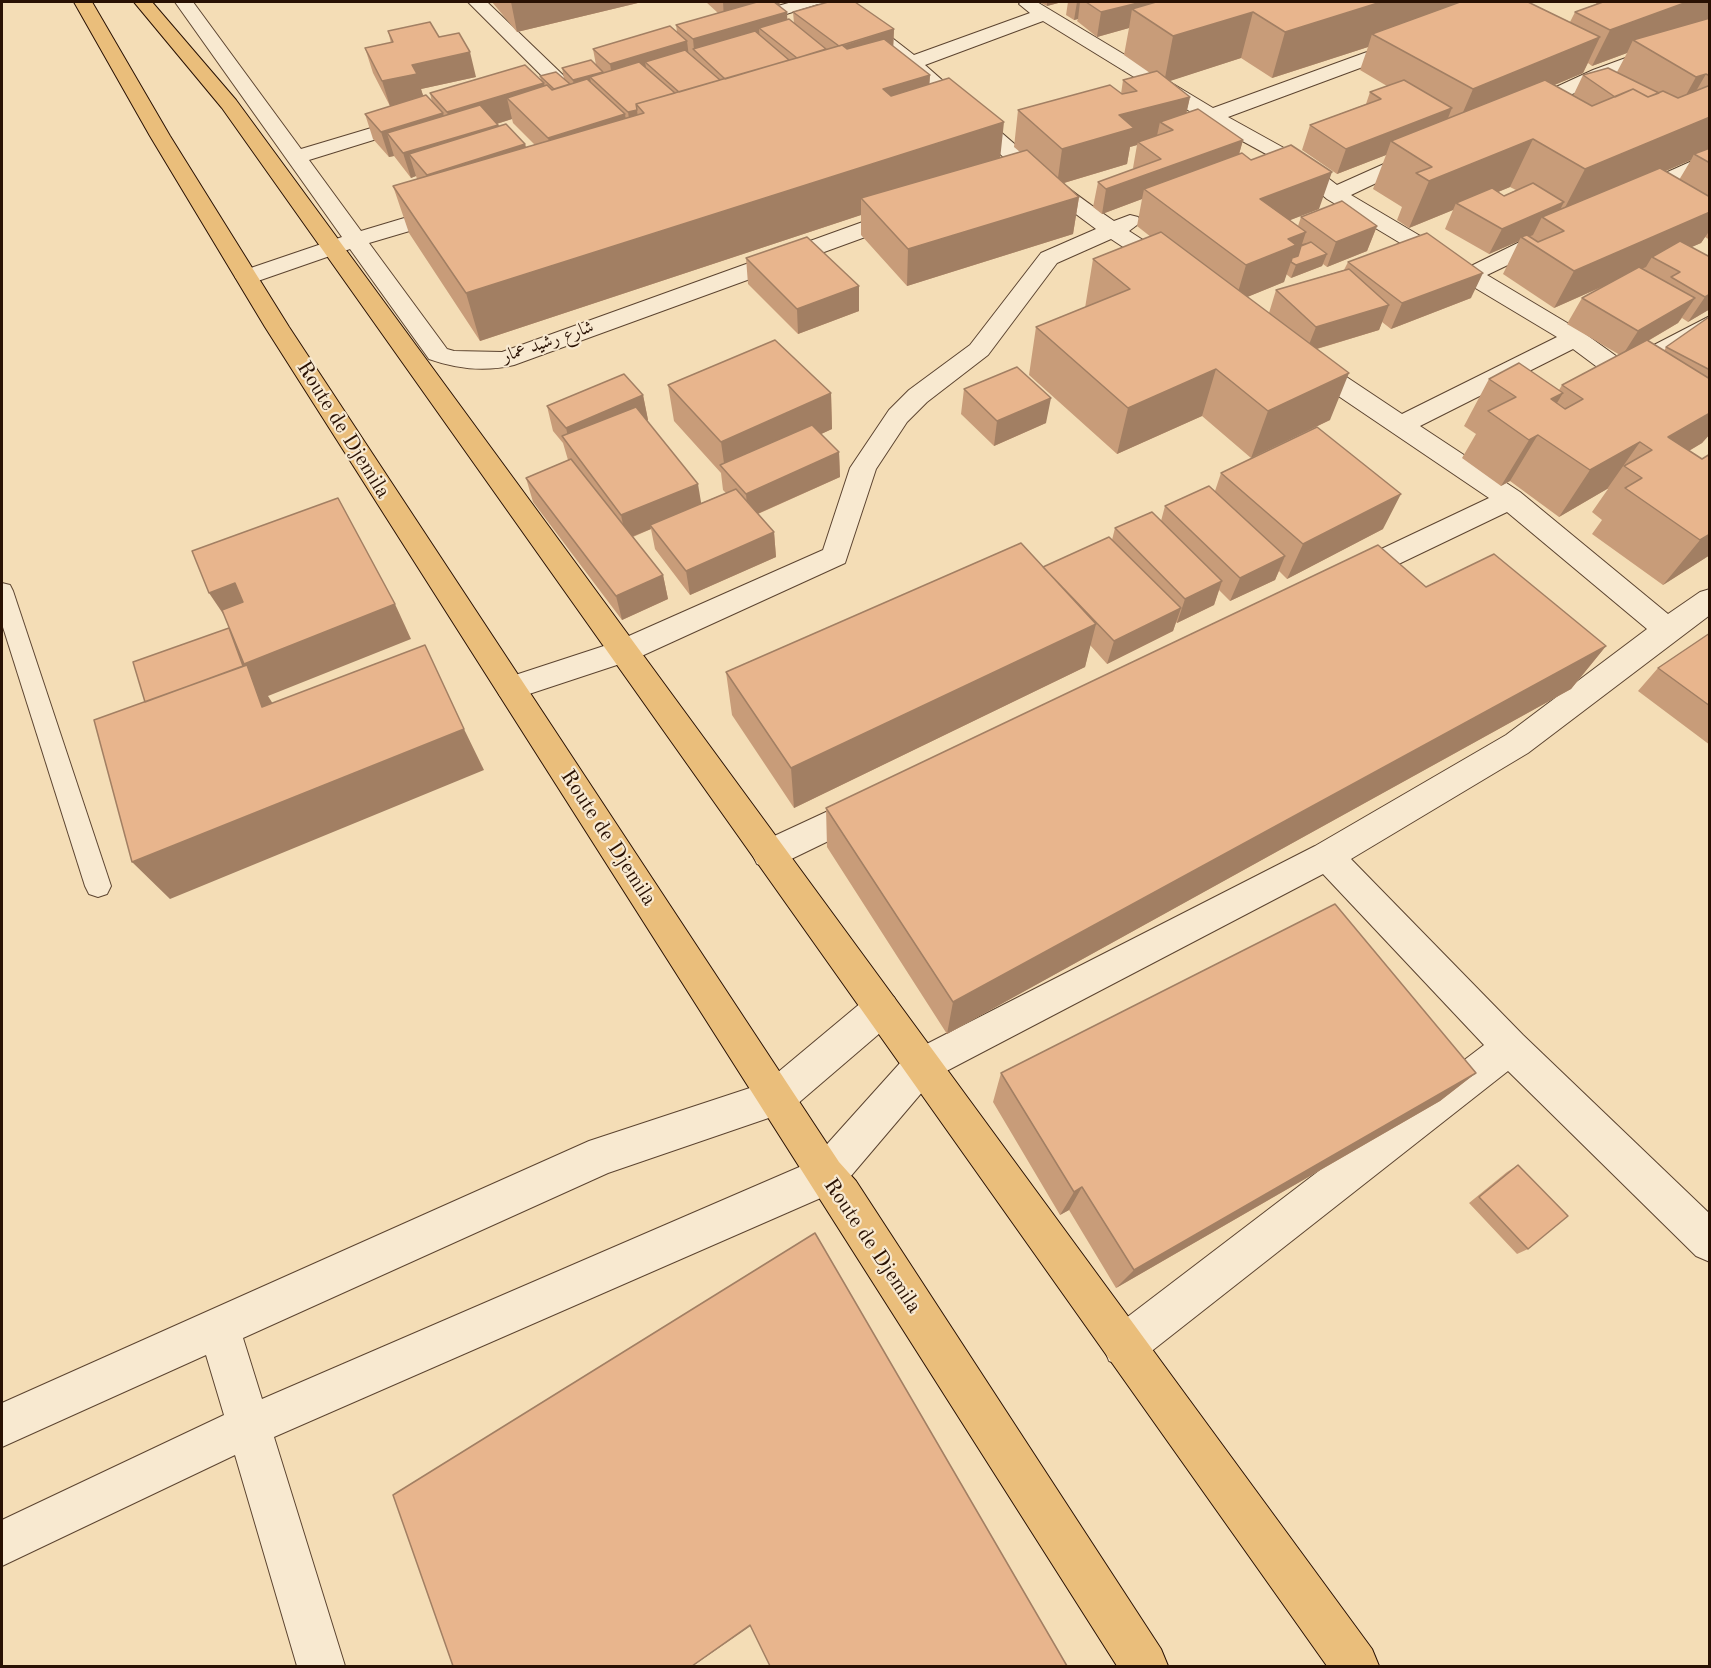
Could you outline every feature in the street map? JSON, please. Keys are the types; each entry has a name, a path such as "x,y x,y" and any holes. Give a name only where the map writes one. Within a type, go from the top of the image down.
{"main road":[{"name":"Route de Djemila","path":"83,2 160,136 409,535 511,688 825,1176 842,1196 1144,1666"},
{"path":"143,2 345,244 624,651 1355,1666"}],"street":[{"name":"شارع رشيد عمار","path":"184,2 297,157 345,244 438,354 472,362 505,359 919,209"},
{"path":"477,2 556,79"},
{"path":"722,28 810,2"},
{"path":"825,2 852,15 914,63 1019,173 1112,228 1189,281"},
{"path":"1024,2 1211,116 1295,162 1335,194 1468,276 1575,338 1622,372 1710,425"},
{"path":"879,74 1046,15"},
{"path":"1505,117 1600,74 1710,33"},
{"path":"1211,116 1421,38"},
{"path":"1104,49 1126,42"},
{"path":"1580,63 1620,85"},
{"path":"534,86 578,72"},
{"path":"297,157 432,116"},
{"path":"1335,194 1441,146"},
{"path":"1615,205 1710,159"},
{"path":"1263,174 1295,162"},
{"path":"247,277 471,205"},
{"path":"511,688 624,651 835,556 863,468 898,416 918,396 979,350 1049,258 1112,228 1155,213"},
{"path":"1468,276 1573,225"},
{"path":"1622,372 1710,323"},
{"path":"1399,426 1575,338"},
{"path":"2,1543 249,1426 825,1176 922,1065 1327,856 1517,744 1693,619 1399,426 1284,347"},
{"path":"1328,586 1510,499"},
{"path":"769,854 887,797"},
{"path":"1327,856 1510,1047 1710,1242"},
{"path":"2,1425 603,1155 776,1098 881,1009"},
{"path":"1124,1346 1510,1047"},
{"path":"219,1329 321,1666"}],"lane":[{"path":"2,591 98,886"}],"building":[{"path":"757,2 774,2 787,12 693,39 676,25"},
{"path":"828,2 855,2 894,29 839,46 793,12"},
{"path":"1086,2 1142,2 1101,12"},
{"path":"1156,2 1381,2 1285,32 1253,12 1173,36 1132,9"},
{"path":"1460,2 1528,2 1600,37 1473,89 1372,34"},
{"path":"1603,2 1687,2 1610,30 1575,12"},
{"path":"1710,18 1710,76 1706,74 1696,77 1633,40"},
{"path":"789,19 826,49 797,58 759,28"},
{"path":"430,22 439,37 459,33 470,52 412,65 417,74 382,81 365,48 393,42 388,31"},
{"path":"670,26 687,41 610,64 593,49"},
{"path":"755,31 789,60 725,79 693,49"},
{"path":"884,39 930,75 883,89 891,96 949,78 1004,122 466,293 393,186 644,113 636,104 842,45 847,49"},
{"path":"685,50 720,80 679,92 645,62"},
{"path":"591,60 603,72 573,80 562,68"},
{"path":"639,62 675,93 636,104 637,110 628,112 590,77"},
{"path":"525,65 544,83 447,112 430,93"},
{"path":"1608,68 1659,93 1648,97 1633,89 1615,97 1583,75"},
{"path":"1157,71 1190,97 1119,115 1134,128 1062,149 1018,110 1110,85 1122,94 1137,91 1123,80"},
{"path":"556,72 570,84 554,89 540,76"},
{"path":"587,79 625,114 548,138 507,98 547,85 552,90"},
{"path":"1404,80 1452,108 1346,149 1310,125 1381,99 1370,92"},
{"path":"1545,80 1592,106 1633,89 1648,97 1663,91 1678,98 1710,86 1710,117 1585,169 1533,139 1429,181 1416,173 1432,167 1391,141"},
{"path":"426,95 443,113 381,132 365,114"},
{"path":"480,105 498,125 403,153 387,133"},
{"path":"1198,109 1243,140 1106,189 1098,182 1161,159 1138,142 1173,130 1160,122"},
{"path":"506,124 525,144 427,175 409,154"},
{"path":"1291,145 1332,172 1260,199 1306,232 1288,239 1296,245 1246,265 1144,189 1242,153 1251,160"},
{"path":"1710,148 1710,163 1694,154"},
{"path":"1027,150 1079,197 908,249 861,198"},
{"path":"1660,168 1710,197 1710,212 1574,271 1521,237 1527,235 1538,242 1564,231 1542,217"},
{"path":"1533,183 1564,202 1502,229 1456,203 1492,188 1504,196"},
{"path":"1342,201 1377,226 1336,242 1301,217"},
{"path":"1161,232 1349,373 1268,411 1216,369 1128,408 1036,327 1130,289 1093,259"},
{"path":"1427,233 1483,273 1402,303 1348,262"},
{"path":"807,237 859,286 797,309 746,258"},
{"path":"1680,241 1710,257 1710,294 1705,297 1671,277 1680,272 1652,257"},
{"path":"1311,242 1327,254 1296,265 1291,262 1292,258 1298,256 1301,246"},
{"path":"1639,267 1695,298 1638,331 1582,298"},
{"path":"1349,269 1389,305 1316,327 1276,290"},
{"path":"1710,317 1710,370 1666,347"},
{"path":"775,340 831,393 721,442 668,385"},
{"path":"1647,340 1710,379 1710,413 1668,437 1702,459 1710,454 1710,534 1700,540 1625,488 1642,478 1624,466 1652,450 1640,442 1590,470 1538,435 1529,440 1488,411 1516,397 1489,379 1519,363 1563,393 1551,399 1565,409 1583,399 1562,385"},
{"path":"1017,367 1051,398 997,421 964,389"},
{"path":"624,374 643,395 566,428 547,406"},
{"path":"636,407 698,484 621,515 562,436"},
{"path":"812,425 839,452 746,494 720,465"},
{"path":"1317,427 1401,494 1303,544 1221,473"},
{"path":"571,459 663,575 616,596 526,478"},
{"path":"1209,486 1285,556 1240,578 1165,506"},
{"path":"736,489 774,532 686,571 650,525"},
{"path":"338,498 395,604 244,664 222,610 243,602 235,583 209,593 192,551"},
{"path":"1152,512 1222,581 1185,599 1115,528"},
{"path":"1109,537 1181,608 1114,641 1043,567"},
{"path":"1021,543 1096,624 791,768 726,672"},
{"path":"1378,545 1426,587 1494,554 1606,646 953,1002 826,808"},
{"path":"229,628 243,666 145,702 133,662"},
{"path":"1710,633 1710,706 1658,668"},
{"path":"425,645 464,729 132,862 94,720 247,665 262,707"},
{"path":"1335,904 1476,1073 1134,1270 1082,1187 1074,1192 1001,1073"},
{"path":"1518,1165 1568,1216 1528,1249 1479,1197"},
{"path":"815,1233 1067,1666 770,1666 750,1625 692,1666 453,1666 393,1495"}]}
